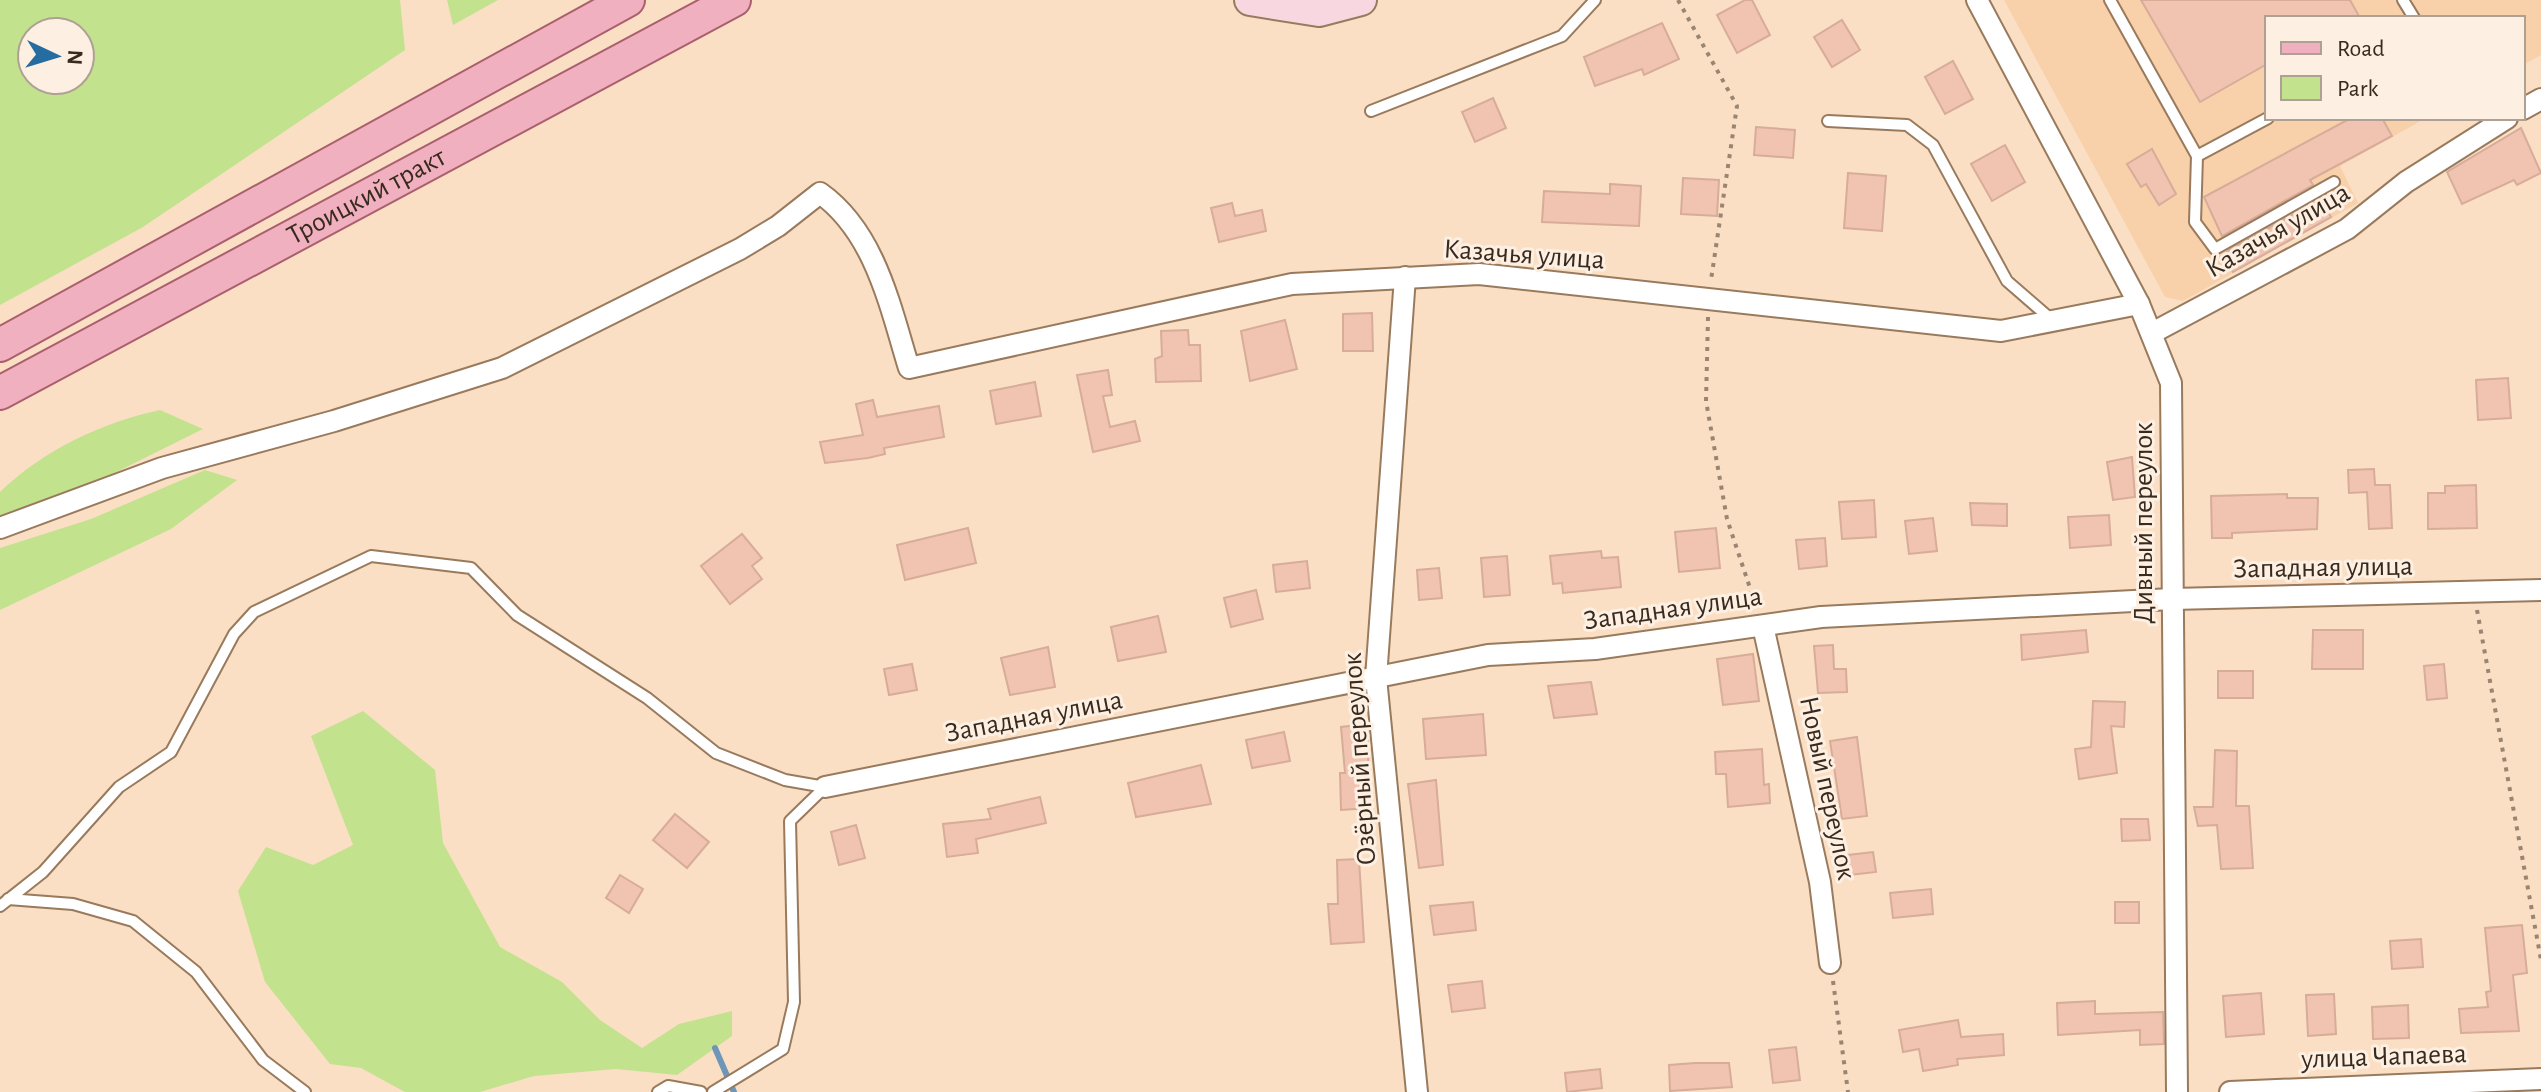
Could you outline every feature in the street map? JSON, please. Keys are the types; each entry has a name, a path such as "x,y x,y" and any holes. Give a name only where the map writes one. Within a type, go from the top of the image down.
{"main road":[{"name":"Троицкий тракт","path":"0,345 628,0"},
{"name":"Троицкий тракт","path":"0,393 734,0"},
{"path":"1250,0 1319,11 1361,0"}],"street":[{"name":"Дивный переулок","path":"1977,0 2139,304 2171,383 2177,1092"},
{"name":"Казачья улица","path":"2152,333 2347,229 2406,182 2504,120"},
{"name":"Казачья улица","path":"0,528 162,468 334,421 502,368 740,249 778,226 820,193 843,209 869,250 909,368 1292,284 1405,277 1479,274 2001,331 2055,323 2139,304"},
{"name":"Озёрный переулок","path":"1405,277 1376,678 1417,1092"},
{"name":"Западная улица","path":"825,787 1488,655 1595,649 1821,617 2172,599 2541,590"},
{"name":"Новый переулок","path":"1763,626 1820,882 1830,963"},
{"name":"улица Чапаева","path":"2230,1092 2541,1079"}],"lane":[{"path":"1371,111 1562,36 1595,0"},
{"path":"2110,0 2197,156 2195,222 2215,249 2334,182"},
{"path":"2197,156 2265,120"},
{"path":"1828,121 1907,125 1933,145 2007,281 2055,323"},
{"path":"4,902 43,872 119,787 171,752 234,634 254,612 371,556 471,568 517,615 647,698 716,753 785,780 825,787"},
{"path":"713,1092 783,1049 794,1002 790,821 825,787"},
{"path":"4,902 73,904 133,921 196,972 263,1060 305,1092"},
{"path":"658,1092 668,1086 701,1092"}],"path":[{"path":"2473,592 2541,960"},
{"path":"1830,963 1848,1092"}],"shaded area":[{"path":"2004,0 2541,0 2541,55 2525,64 2525,16 2265,16 2265,120 2422,120 2340,166 2358,203 2183,301 2165,297"}],"green space":[{"path":"0,0 400,0 405,50 143,227 0,305"},
{"path":"447,0 498,0 453,25"},
{"path":"160,410 203,429 70,495 0,523 0,492 35,463 96,430"},
{"path":"205,470 237,480 171,529 0,610 0,548 91,519"},
{"path":"363,711 435,770 443,843 500,947 562,982 600,1020 642,1048 679,1024 732,1011 732,1036 677,1075 616,1069 534,1076 480,1092 405,1092 361,1068 330,1064 265,982 238,891 266,847 313,865 353,845 311,736"}],"building":[{"path":"1745,0 1752,0 1770,35 1737,53 1717,15"},
{"path":"2141,0 2350,0 2359,16 2265,16 2265,65 2200,102"},
{"path":"1842,20 1860,50 1832,67 1814,37"},
{"path":"1662,23 1679,59 1644,75 1642,69 1595,86 1584,57"},
{"path":"1953,61 1973,99 1945,114 1925,77"},
{"path":"1493,98 1506,128 1475,142 1462,112"},
{"path":"2347,120 2383,120 2392,136 2310,180 2313,185 2222,236 2204,197"},
{"path":"1756,127 1795,130 1793,158 1754,155"},
{"path":"2521,128 2541,173 2517,185 2514,180 2462,204 2447,172"},
{"path":"2005,145 2025,182 1992,201 1971,164"},
{"path":"2152,149 2176,194 2159,205 2146,184 2141,187 2127,164"},
{"path":"1848,173 1886,176 1882,231 1844,228"},
{"path":"1683,178 1719,180 1717,216 1681,214"},
{"path":"1610,184 1641,186 1639,226 1542,222 1544,191 1610,194"},
{"path":"2321,199 2331,217 2233,272 2223,256 2229,250"},
{"path":"1232,203 1235,216 1262,210 1266,231 1219,242 1211,208"},
{"path":"1372,313 1373,351 1343,351 1343,314"},
{"path":"1285,320 1297,369 1250,381 1241,331"},
{"path":"1188,330 1189,345 1200,345 1201,381 1156,382 1155,359 1162,356 1161,331"},
{"path":"1108,370 1112,395 1103,396 1110,427 1135,421 1140,441 1093,452 1077,375"},
{"path":"2508,378 2511,418 2478,420 2476,380"},
{"path":"1035,382 1041,416 996,424 990,391"},
{"path":"873,400 877,417 939,406 944,437 884,448 885,454 868,458 825,463 820,442 863,435 856,404"},
{"path":"2132,457 2135,497 2113,500 2107,462"},
{"path":"2374,469 2375,485 2390,485 2392,528 2369,529 2367,492 2349,493 2348,470"},
{"path":"2476,485 2477,528 2428,529 2428,493 2445,493 2445,486"},
{"path":"2287,494 2287,498 2318,498 2317,529 2232,533 2232,538 2212,538 2211,496"},
{"path":"1874,500 1876,537 1842,539 1839,502"},
{"path":"1970,503 2007,504 2007,526 1972,525"},
{"path":"2109,515 2111,545 2070,548 2068,517"},
{"path":"1933,518 1937,551 1909,554 1905,521"},
{"path":"968,528 976,563 905,580 897,545"},
{"path":"1716,528 1720,568 1679,572 1675,532"},
{"path":"742,534 762,558 752,566 762,579 730,604 701,566"},
{"path":"1825,538 1827,566 1799,569 1796,540"},
{"path":"1601,551 1602,558 1618,557 1621,587 1563,593 1562,583 1553,584 1550,556"},
{"path":"1507,556 1510,595 1484,597 1481,558"},
{"path":"1307,561 1310,588 1276,592 1273,565"},
{"path":"1439,568 1442,598 1419,600 1417,570"},
{"path":"1256,590 1263,619 1231,627 1224,598"},
{"path":"1158,616 1166,652 1118,661 1111,627"},
{"path":"2086,630 2088,652 2022,660 2021,635"},
{"path":"2313,630 2363,630 2363,669 2312,669"},
{"path":"1833,645 1834,669 1846,669 1847,692 1818,693 1814,646"},
{"path":"1048,647 1055,687 1010,695 1001,658"},
{"path":"1753,654 1759,701 1723,705 1717,659"},
{"path":"912,664 917,690 889,695 884,669"},
{"path":"2444,664 2447,698 2427,700 2424,666"},
{"path":"2218,671 2253,671 2253,698 2218,698"},
{"path":"1591,682 1597,714 1554,718 1548,686"},
{"path":"2093,701 2125,702 2124,727 2111,726 2117,773 2079,779 2075,749 2091,747"},
{"path":"1483,714 1486,755 1426,759 1423,719"},
{"path":"1367,724 1370,808 1341,810 1340,773 1345,773 1341,727"},
{"path":"1284,732 1290,761 1252,768 1246,740"},
{"path":"1857,737 1867,816 1842,819 1830,741"},
{"path":"1762,749 1764,785 1769,784 1770,803 1728,807 1726,774 1716,774 1715,752"},
{"path":"2215,750 2237,751 2236,806 2249,806 2253,868 2221,869 2217,825 2198,826 2194,807 2213,807"},
{"path":"1201,765 1211,804 1136,817 1128,783"},
{"path":"1436,780 1443,865 1419,868 1408,784"},
{"path":"1040,797 1046,823 976,839 978,853 947,857 943,824 991,819 988,809"},
{"path":"675,814 709,842 687,868 653,840"},
{"path":"2121,819 2148,819 2150,840 2122,841"},
{"path":"856,825 865,858 839,865 831,832"},
{"path":"1873,852 1876,872 1850,875 1848,855"},
{"path":"1359,859 1364,942 1331,944 1328,904 1338,904 1337,860"},
{"path":"620,875 643,889 629,913 606,898"},
{"path":"1931,889 1933,914 1893,918 1890,893"},
{"path":"1473,902 1476,930 1434,935 1430,906"},
{"path":"2115,902 2139,902 2139,923 2115,923"},
{"path":"2522,925 2527,973 2513,975 2519,1031 2461,1033 2459,1009 2488,1007 2486,992 2491,991 2485,928"},
{"path":"2421,939 2423,967 2392,969 2390,941"},
{"path":"1482,981 1485,1008 1452,1012 1448,985"},
{"path":"2261,993 2264,1034 2226,1037 2223,996"},
{"path":"2334,994 2336,1034 2308,1036 2306,995"},
{"path":"2095,1001 2095,1014 2163,1012 2164,1044 2140,1045 2140,1030 2058,1035 2057,1003"},
{"path":"2408,1005 2409,1038 2373,1039 2372,1007"},
{"path":"1958,1020 1961,1037 2003,1034 2004,1055 1957,1059 1958,1065 1923,1071 1919,1049 1903,1052 1899,1030"},
{"path":"1796,1047 1800,1080 1773,1083 1769,1050"},
{"path":"1729,1063 1732,1087 1670,1091 1669,1065"},
{"path":"1600,1069 1602,1088 1567,1092 1565,1073"}],"waterway":[{"path":"715,1048 734,1092"}]}
